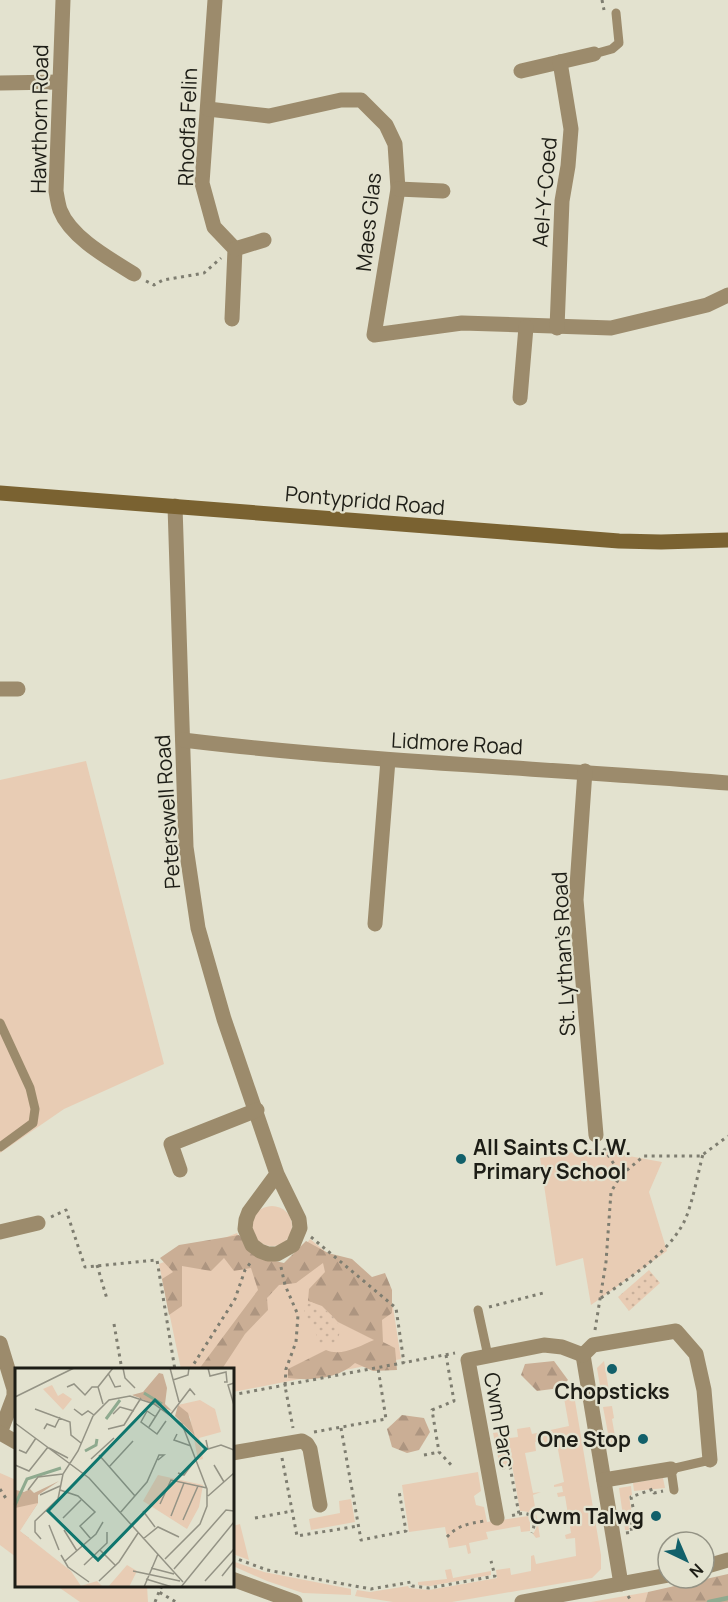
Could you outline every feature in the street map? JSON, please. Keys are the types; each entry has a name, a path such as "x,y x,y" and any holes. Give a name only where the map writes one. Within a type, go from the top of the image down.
{"main road":[{"name":"Pontypridd Road","path":"0,493 620,541 728,540"}],"street":[{"name":"Hawthorn Road","path":"63,0 56,191 60,211 74,230 97,251 134,274"},
{"name":"Rhodfa Felin","path":"214,0 202,183 214,227 235,249"},
{"path":"521,71 594,54"},
{"name":"Ael-Y-Coed","path":"556,328 562,201 571,129 560,62"},
{"path":"0,82 59,82"},
{"name":"Maes Glas","path":"208,109 269,116 340,100 361,100 386,125 395,144 398,189 374,335 462,323 526,327"},
{"path":"398,189 443,191"},
{"path":"232,318 235,249 264,240"},
{"path":"520,398 526,327 611,328 707,305 728,295"},
{"name":"Peterswell Road","path":"175,507 186,847 198,928 224,1019 277,1174 299,1219 300,1228"},
{"path":"0,689 18,689"},
{"name":"Lidmore Road","path":"183,740 279,752 585,771 728,783"},
{"path":"375,924 388,760"},
{"name":"St. Lythan's Road","path":"585,771 576,900 596,1135"},
{"path":"180,1170 171,1144 257,1110"},
{"path":"277,1174 249,1212 245,1229 247,1238 260,1251 277,1254 293,1245 300,1228"},
{"path":"0,1232 38,1223"},
{"name":"Cwm Parc","path":"493,1519 468,1360 544,1346 588,1351 676,1331 696,1354 704,1390 710,1460"},
{"path":"0,1343 14,1389 14,1396 0,1433 15,1441"},
{"path":"588,1351 604,1480 621,1584"},
{"path":"234,1453 295,1439 307,1444 310,1449 320,1505"},
{"path":"604,1480 671,1469"},
{"path":"522,1602 656,1577"},
{"path":"234,1580 295,1602"}],"lane":[{"path":"594,54 612,49 618,43 616,14"},
{"path":"0,1023 30,1088 35,1109 33,1123 0,1147"},
{"path":"478,1310 488,1356"},
{"path":"674,1489 671,1469 710,1460"}],"path":[{"path":"602,0 604,11"},
{"path":"134,274 154,285 179,276 204,273 218,259 235,249"},
{"path":"596,1135 621,1175"},
{"path":"588,1351 606,1262 611,1192 621,1175 644,1156 701,1156 728,1136"},
{"path":"600,1299 643,1268 667,1244 684,1222 703,1154"},
{"path":"38,1223 66,1210 85,1267 157,1260 175,1368"},
{"path":"300,1228 396,1308 404,1363"},
{"path":"191,1368 235,1299 245,1270 260,1251"},
{"path":"277,1254 285,1285 298,1315 296,1342 286,1369 285,1386 295,1439 386,1419 378,1368"},
{"path":"97,1265 107,1299"},
{"path":"478,1310 547,1292"},
{"path":"114,1324 122,1368"},
{"path":"234,1395 462,1352 468,1360"},
{"path":"446,1355 454,1401 432,1410 439,1452 454,1468"},
{"path":"341,1428 361,1540 406,1532 399,1491"},
{"path":"424,1455 439,1452"},
{"path":"0,1489 6,1500"},
{"path":"629,1532 632,1532 630,1523 636,1522 631,1497 653,1489 654,1493 674,1489"},
{"path":"255,1518 292,1511"},
{"path":"519,1514 530,1514 534,1527 532,1533"},
{"path":"447,1537 461,1525 493,1519"},
{"path":"234,1558 267,1570 371,1589 411,1582 412,1586 429,1588 495,1576 491,1561"},
{"path":"156,1602 162,1587"},
{"path":"159,1592 176,1602"}],"shaded area":[{"path":"86,761 164,1064 64,1109 0,1153 0,780"},
{"path":"590,1149 662,1162 649,1192 667,1251 591,1305 583,1258 556,1266 540,1158"},
{"path":"272,1206 286,1212 292,1226 286,1240 272,1246 258,1240 252,1226 258,1212"},
{"path":"237,1233 248,1253 273,1268 295,1259 310,1239 393,1307 401,1359 234,1392 234,1368 181,1368 159,1264"},
{"path":"649,1270 660,1283 629,1311 618,1297"},
{"path":"311,1302 330,1314 339,1326 338,1338 332,1344 320,1343 306,1316 304,1307"},
{"path":"604,1361 609,1391 601,1392 597,1368"},
{"path":"574,1395 601,1555 601,1569 592,1578 452,1602 393,1602 355,1596 357,1590 370,1592 408,1586 429,1590 497,1578 496,1570 510,1568 511,1575 531,1571 531,1556 534,1555 536,1564 576,1556 575,1538 566,1539 565,1535 571,1533 565,1496 558,1497 557,1493 563,1492 562,1486 554,1487 564,1482 557,1444 545,1446 544,1440 535,1442 536,1451 525,1453 533,1493 541,1492 533,1495 540,1537 536,1538 533,1534 537,1521 530,1513 520,1511 512,1465 502,1466 499,1462 493,1433 508,1431 510,1438 518,1437 517,1429 530,1427 532,1434 569,1426 564,1398"},
{"path":"612,1406 617,1448 611,1449 603,1407"},
{"path":"478,1472 481,1491 474,1496 476,1505 484,1507 487,1522 528,1516 530,1531 521,1532 520,1526 486,1532 488,1539 469,1543 471,1553 468,1554 466,1545 449,1548 445,1527 409,1532 402,1485"},
{"path":"0,1473 15,1480 15,1556 0,1545"},
{"path":"663,1478 665,1488 634,1491 633,1483"},
{"path":"631,1486 632,1495 629,1496 633,1521 628,1522 629,1530 625,1530 619,1488"},
{"path":"351,1499 355,1522 311,1530 309,1519 340,1513 339,1501"},
{"path":"240,1524 249,1560 234,1554 234,1526"},
{"path":"234,1562 264,1572 351,1589 351,1595 303,1593 234,1566"},
{"path":"451,1569 453,1578 491,1571 491,1575 430,1586 418,1585 418,1582 447,1579 445,1570"},
{"path":"58,1587 147,1587 148,1602 80,1602"},
{"path":"648,1592 645,1602 591,1602"}],"green space":[{"path":"239,1235 257,1257 284,1263 306,1241 328,1253 352,1259 372,1277 385,1273 392,1290 392,1313 382,1320 383,1342 395,1348 397,1370 373,1371 355,1363 341,1373 324,1378 288,1378 288,1369 326,1350 344,1351 374,1340 338,1322 322,1306 308,1301 309,1289 325,1272 323,1263 296,1283 279,1285 267,1298 268,1310 245,1334 223,1368 200,1368 258,1290 251,1268 234,1271 224,1258 211,1271 182,1266 182,1306 169,1315 162,1279 173,1272 160,1258 179,1245"},
{"path":"554,1361 568,1380 560,1388 537,1391 521,1375 525,1364"},
{"path":"402,1415 424,1418 430,1432 419,1450 407,1453 392,1447 387,1429"},
{"path":"728,1574 728,1602 645,1602 648,1592 657,1590 716,1590 716,1577"}],"waterway":[{"path":"709,1602 728,1598"}],"place":[{"name":"All Saints C.I.W. Primary School","path":"461,1159"},
{"name":"Chopsticks","path":"612,1369"},
{"name":"One Stop","path":"643,1439"},
{"name":"Cwm Talwg","path":"656,1516"}]}
